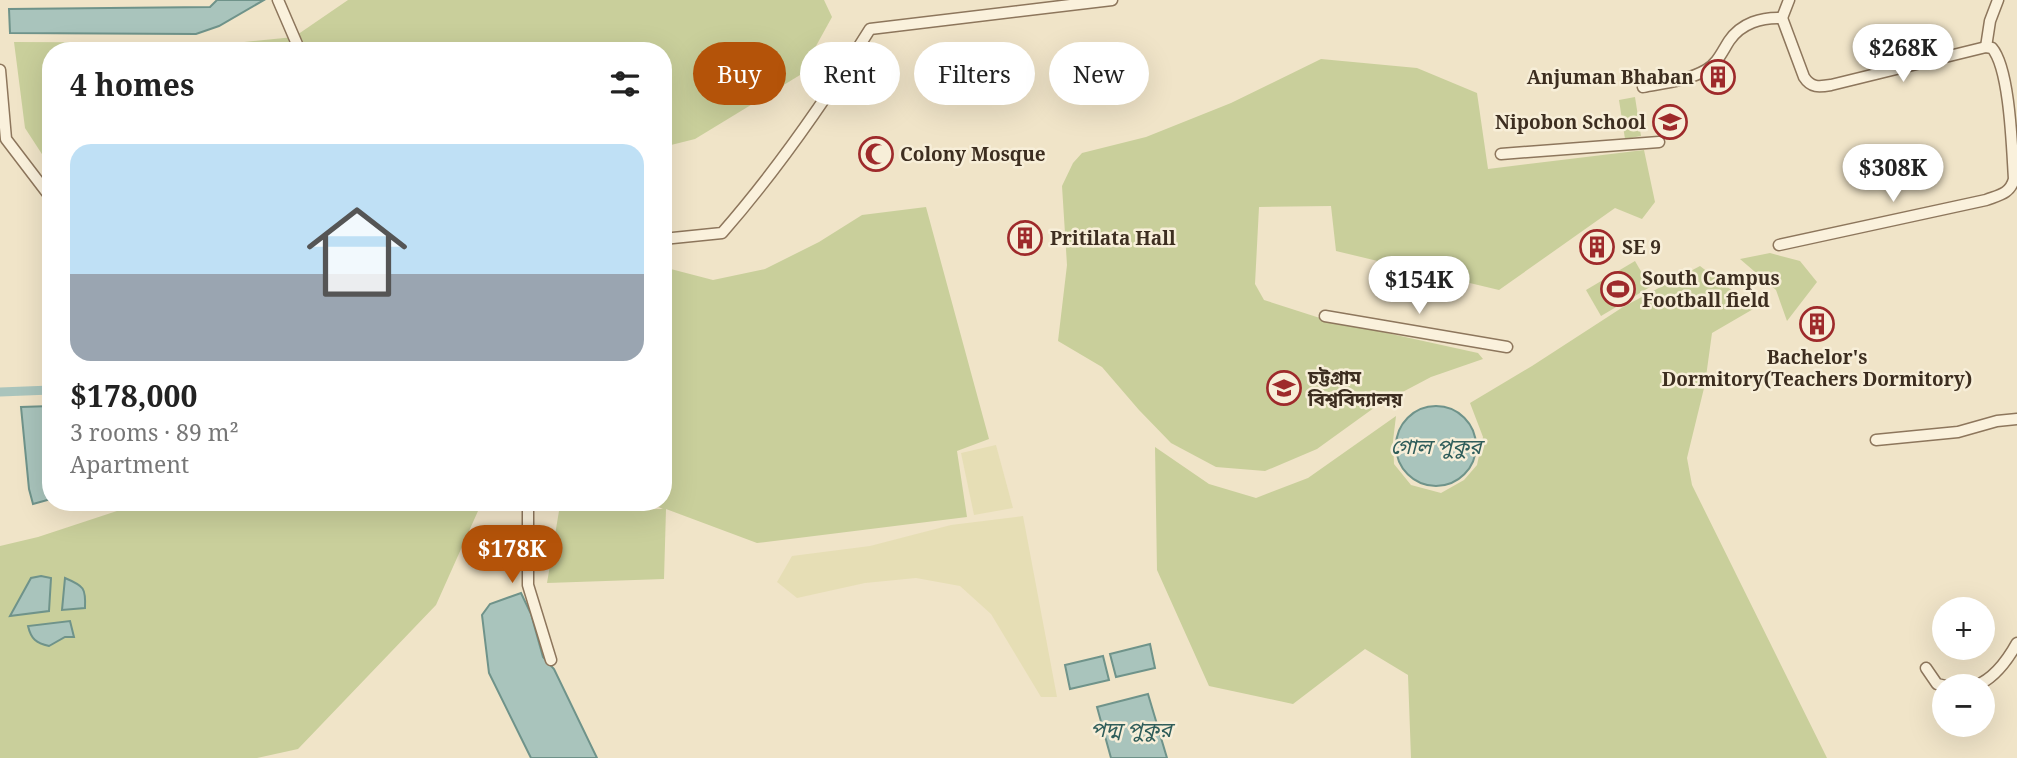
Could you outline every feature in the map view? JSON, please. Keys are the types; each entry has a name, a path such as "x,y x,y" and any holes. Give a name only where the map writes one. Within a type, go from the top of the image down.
{"street":[{"path":"278,0 296,42"},
{"path":"672,239 722,233 781,162 870,29 1112,0"},
{"path":"1779,245 1986,200 2012,188 2015,166 2000,63 1992,48 1986,47 1815,87 1804,77 1782,18 1789,0"},
{"path":"1986,47 1990,21 1998,0"},
{"path":"1643,87 1686,79 1706,70 1717,61 1738,31 1759,19 1782,18"},
{"path":"0,70 6,139 42,186"},
{"path":"1501,154 1659,142"},
{"path":"1325,316 1507,347"},
{"path":"1876,439 1958,432 1997,421 2017,419"},
{"path":"528,511 528,585 551,660"},
{"path":"1993,674 2006,662 2017,643"},
{"path":"1926,668 1932,677"}],"shaded area":[{"path":"996,445 1013,508 974,515 961,453"},
{"path":"1023,516 1057,697 1041,697 991,614 960,586 916,578 865,583 797,598 777,582 792,556 870,546 951,525"}],"green space":[{"path":"348,0 824,0 832,17 818,42 800,42 800,75 786,84 786,42 693,42 693,105 751,105 695,139 672,145 672,42 245,42 294,37"},
{"path":"14,42 42,42 42,154 25,128"},
{"path":"1321,59 1417,68 1477,93 1488,169 1644,150 1655,202 1642,219 1615,208 1499,290 1336,251 1331,206 1259,207 1255,284 1264,300 1323,319 1478,353 1483,359 1431,377 1378,405 1317,449 1265,471 1216,467 1171,443 1102,367 1058,341 1067,265 1062,186 1073,163 1082,153 1146,137 1231,103"},
{"path":"1635,97 1641,136 1625,139 1619,100"},
{"path":"926,207 989,439 957,451 967,517 757,543 671,511 672,269 713,280 765,269 819,242 862,215"},
{"path":"1770,253 1800,261 1817,282 1787,321 1776,290 1740,259"},
{"name":"South Campus Football field","path":"1635,261 1650,287 1601,316 1586,290"},
{"path":"1700,266 1755,308 1712,333 1705,384 1687,458 1692,485 1827,758 1411,758 1408,675 1365,649 1293,704 1209,686 1157,570 1155,447 1209,484 1256,498 1308,478 1396,416 1394,464 1411,485 1441,493 1464,480 1477,465 1483,437 1470,403 1623,307"},
{"path":"117,511 478,511 436,605 298,749 257,758 0,758 0,546 38,537"},
{"path":"559,511 666,511 664,579 547,583"}],"water":[{"path":"217,0 264,0 219,26 196,34 10,33 9,9 210,7"},
{"path":"42,406 42,502 33,504 29,489 21,407"},
{"name":"গোল পুকুর","path":"1436,406 1451,409 1464,418 1473,431 1476,446 1473,461 1464,474 1451,483 1436,486 1421,483 1408,474 1399,461 1396,446 1399,431 1408,418 1421,409"},
{"path":"31,578 51,578 49,611 10,616"},
{"path":"65,578 82,588 85,608 62,610"},
{"path":"521,593 531,614 543,657 554,669 597,758 531,758 489,673 482,615 490,604"},
{"path":"70,621 74,637 65,637 49,646 35,640 28,626"},
{"path":"1150,644 1155,668 1116,677 1110,654"},
{"path":"1103,656 1109,680 1070,689 1065,665"},
{"name":"পদ্ম পুকুর","path":"1148,694 1167,758 1111,758 1097,707"}],"waterway":[{"path":"0,392 42,390"}],"place":[{"name":"Anjuman Bhaban","path":"1718,77"},
{"name":"Nipobon School","path":"1670,122"},
{"name":"Colony Mosque","path":"876,154"},
{"name":"Pritilata Hall","path":"1025,238"},
{"name":"SE 9","path":"1597,247"},
{"name":"South Campus Football field","path":"1618,289"},
{"name":"Bachelor's Dormitory(Teachers Dormitory)","path":"1817,324"},
{"name":"চট্টগ্রাম বিশ্ববিদ্যালয়","path":"1284,388"}]}
